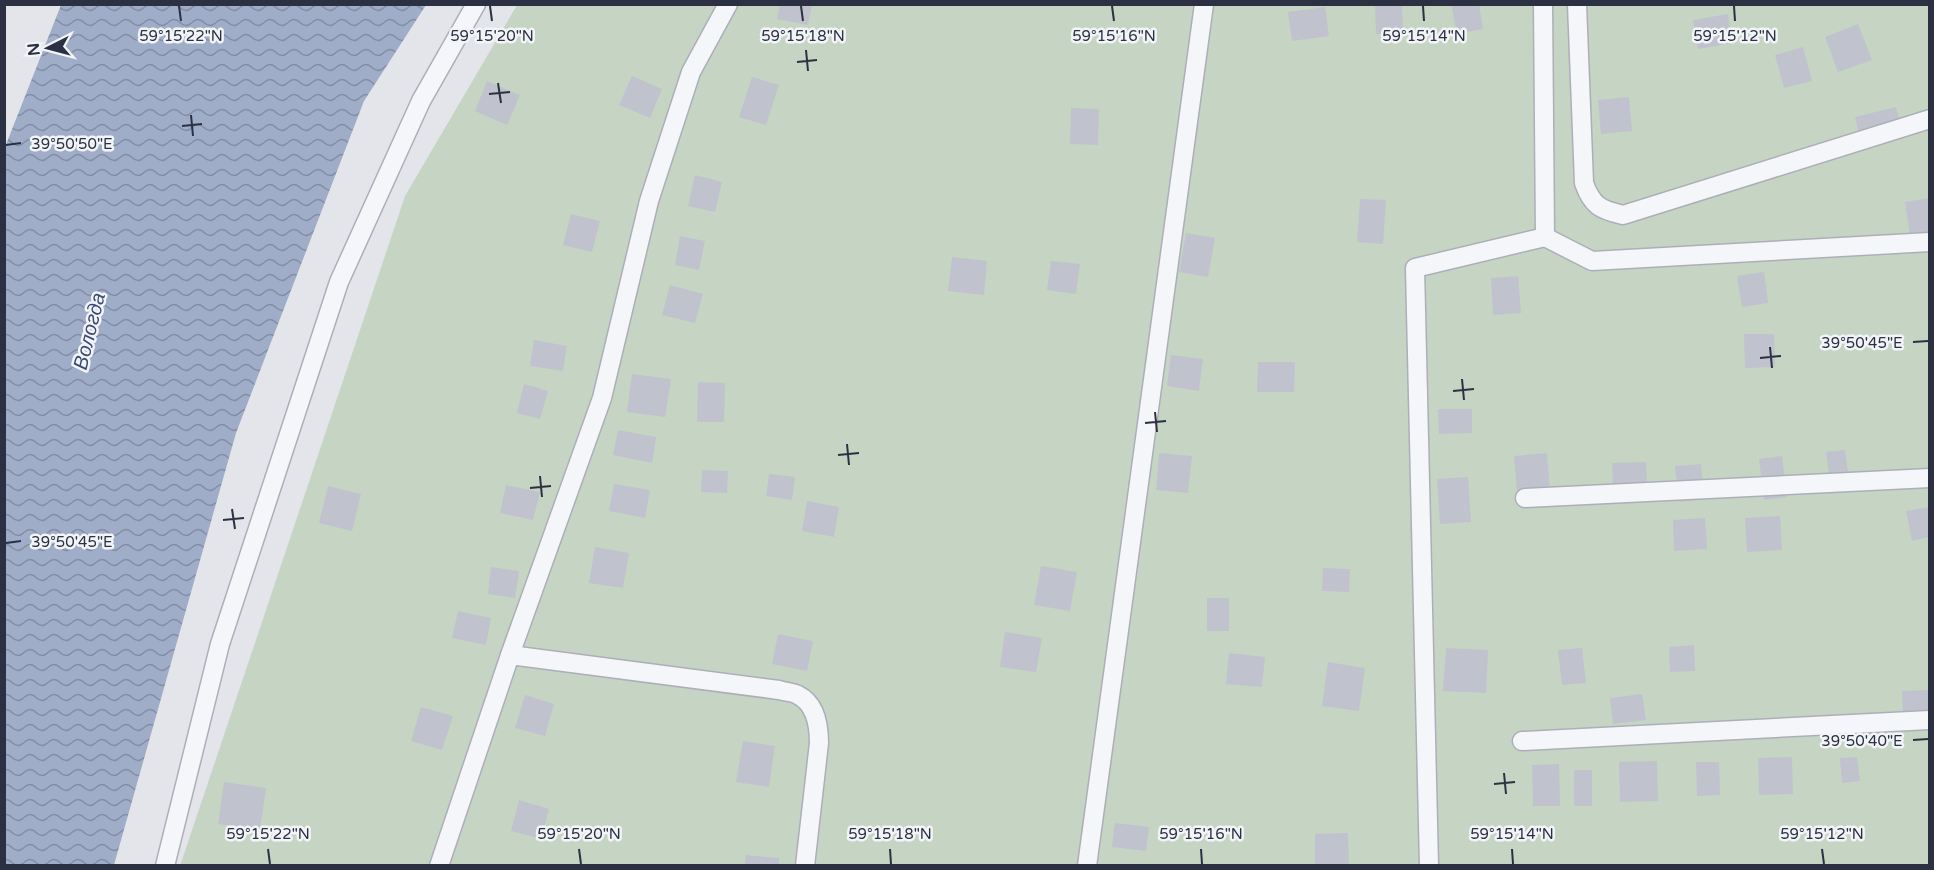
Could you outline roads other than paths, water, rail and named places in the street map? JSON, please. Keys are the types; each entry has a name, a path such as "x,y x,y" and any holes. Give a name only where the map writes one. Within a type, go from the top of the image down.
{"lane":[{"path":"165,866 220,644 339,282 421,101 476,4"},
{"path":"439,866 510,655 602,398 649,201 691,72 728,4"},
{"path":"1087,866 1204,4"},
{"path":"1543,4 1545,237"},
{"path":"1577,4 1584,183 1589,199 1605,211 1623,215 1929,118"},
{"path":"1429,866 1415,268 1545,237 1592,261 1929,242"},
{"path":"1526,498 1929,478"},
{"path":"510,655 778,690 799,695 810,706 818,724 819,743 805,866"},
{"path":"1522,741 1929,720"}],"water":[{"name":"Вологда","path":"61,5 426,5 364,101 236,433 114,865 5,865 5,147"}]}
